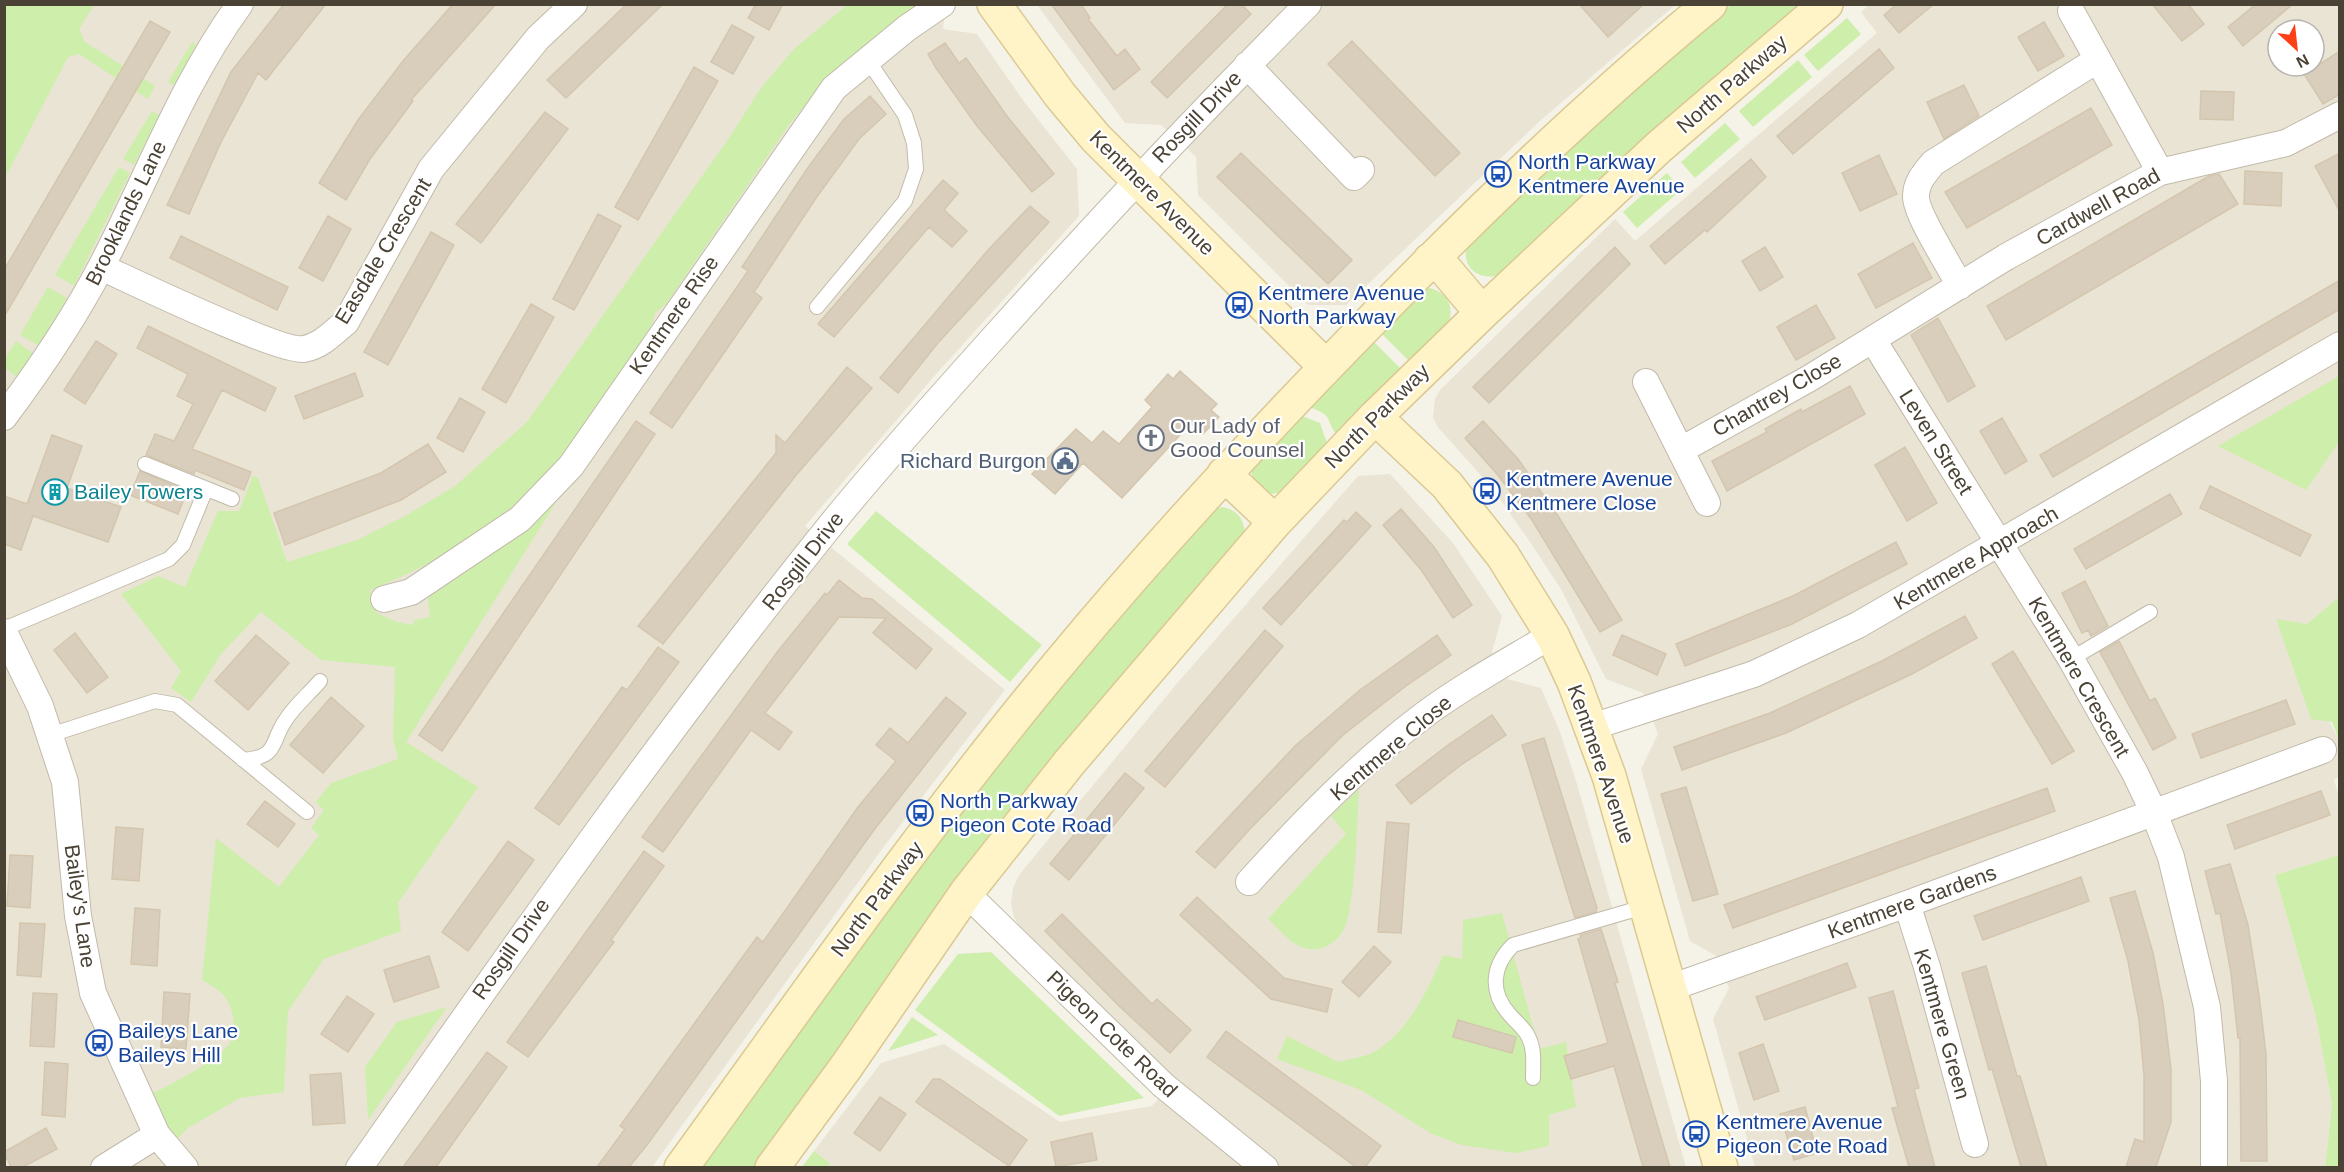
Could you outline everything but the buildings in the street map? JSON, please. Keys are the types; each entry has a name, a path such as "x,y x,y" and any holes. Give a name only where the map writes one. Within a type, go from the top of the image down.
{"street":[{"name":"Brooklands Lane","path":"4,417 51,353 101,267 169,126 221,30 240,4"},
{"name":"Easdale Crescent","path":"101,267 269,341 303,350 327,339 346,322 431,169 538,38 574,4"},
{"name":"Kentmere Rise","path":"384,599 411,592 520,519 571,466 834,88 867,59 942,4"},
{"name":"Kentmere Avenue","path":"994,4 1060,95 1096,138 1326,367"},
{"name":"Rosgill Drive","path":"359,1167 577,856 681,716 826,532 901,442 1137,179 1308,4"},
{"name":"North Parkway","path":"772,1167 846,1067 966,892 1069,763 1275,522 1375,417 1482,313 1659,147 1826,4"},
{"name":"North Parkway","path":"681,1167 886,886 1014,720 1062,660 1224,474 1430,260 1564,131 1701,7"},
{"path":"2067,10 2160,171"},
{"path":"1960,286 1922,217 1915,198 1920,180 1933,163 2097,60"},
{"path":"1247,65 1354,177 1361,171"},
{"name":"Cardwell Road","path":"1873,340 1960,286 2160,171 2286,143 2340,115"},
{"path":"1430,260 1444,268 1482,313"},
{"name":"Chantrey Close","path":"1681,450 1873,340"},
{"name":"Leven Street","path":"1873,340 1999,544"},
{"name":"Kentmere Approach","path":"1592,727 1754,674 1858,625 2340,345"},
{"path":"1646,382 1707,502"},
{"name":"Kentmere Avenue","path":"1375,417 1447,485 1503,556 1552,635 1592,727 1609,776 1721,1167"},
{"path":"1224,474 1275,522"},
{"name":"Kentmere Crescent","path":"1999,544 2071,659 2135,772 2171,857 2207,1007 2214,1081 2214,1167"},
{"name":"Bailey's Lane","path":"4,630 40,706 65,782 78,916 93,993 157,1135 185,1167"},
{"name":"Kentmere Close","path":"1249,882 1302,824 1363,766 1424,715 1552,635"},
{"path":"2154,813 2323,750"},
{"name":"Kentmere Gardens","path":"1670,988 2154,813"},
{"name":"Pigeon Cote Road","path":"966,892 1163,1085 1259,1166"},
{"name":"Kentmere Green","path":"1907,904 1975,1144"},
{"path":"104,1167 157,1135"}],"lane":[{"path":"817,306 904,201 916,169 914,142 905,115 867,59"},
{"path":"145,464 232,499"},
{"path":"4,630 169,559 183,545 206,489"},
{"path":"2071,659 2150,612"},
{"path":"243,760 266,755 274,747 284,722 320,681"},
{"path":"50,735 155,701 167,701 177,705 307,812"},
{"path":"1533,1078 1532,1043 1527,1032 1509,1015 1496,993 1497,966 1504,955 1513,945 1647,906"}],"shaded area":[{"path":"5,5 946,5 943,29 977,34 1025,103 1077,169 1079,216 937,373 805,526 1005,690 888,841 652,1167 5,1168"},
{"path":"1037,5 1675,5 1541,120 1346,305 1308,305 1198,195 1196,157 1161,125 1125,123"},
{"path":"1869,5 2339,5 2339,597 2307,624 2276,620 2339,740 2339,776 2334,780 2339,797 2339,855 2275,875 2316,1017 2332,1104 2325,1167 1755,1167 1713,1019 1729,988 1718,957 1690,941 1641,769 1658,734 1643,693 1606,679 1561,589 1528,539 1492,488 1437,426 1433,417 1435,399 1440,390 1615,219 1635,241 1877,33 1861,12"},
{"path":"1390,474 1453,543 1502,616 1492,652 1507,679 1541,688 1560,732 1577,784 1686,1167 827,1168 830,1163 814,1151 881,1063 944,1044 1060,1122 1152,1106 1176,1079 1021,930 1014,917 1011,903 1013,888 1019,875 1179,681 1358,476"}],"green space":[{"path":"5,5 94,5 79,29 85,42 155,86 148,99 79,54 68,57 5,178"},
{"path":"847,5 923,5 851,57 825,81 789,125 666,304 655,313 652,325 612,388 568,449 547,473 502,515 453,550 370,590 377,613 397,622 413,625 414,620 430,617 428,599 437,585 551,502 555,504 406,742 478,787 398,903 401,931 324,959 288,1011 284,1092 240,1098 188,1128 168,1148 140,1100 207,1063 229,1044 235,1033 232,1010 226,999 202,980 216,838 279,887 319,835 311,828 324,810 316,802 331,783 398,759 393,739 395,667 321,660 261,612 221,654 191,702 171,688 181,671 121,594 158,576 185,587 218,511 239,511 253,476 258,478 287,562 357,540 407,515 455,486 527,422 727,141 761,88 794,49"},
{"path":"1731,5 1801,5 1499,275 1483,276 1471,269 1466,257 1469,241 1651,72"},
{"path":"1847,18 1861,34 1818,71 1804,55"},
{"path":"192,42 196,45 174,85 168,82"},
{"path":"1798,60 1812,77 1753,127 1739,111"},
{"path":"152,111 159,115 134,165 123,159"},
{"path":"1725,123 1740,139 1695,178 1681,162"},
{"path":"119,167 130,173 74,286 55,275"},
{"path":"1667,173 1681,190 1637,228 1623,212"},
{"path":"48,287 67,298 39,346 20,335"},
{"path":"1430,288 1445,297 1450,307 1450,318 1448,325 1411,363 1378,330 1422,289"},
{"path":"1369,337 1403,371 1339,437 1327,416 1309,407"},
{"path":"16,341 34,354 17,377 5,368 5,358"},
{"path":"2339,376 2339,442 2306,490 2218,446"},
{"path":"1302,416 1320,423 1328,446 1307,471 1288,488 1278,493 1269,493 1257,484 1251,468"},
{"path":"1222,507 1232,510 1239,516 1245,534 894,974 755,1167 700,1168 928,850 1118,617 1214,509"},
{"path":"876,511 1042,645 1010,682 847,544"},
{"path":"2339,597 2339,740 2332,722 2311,719 2276,619 2307,624"},
{"path":"1359,789 1351,904 1343,931 1339,937 1324,948 1312,949 1299,946 1268,919 1346,834 1331,816"},
{"path":"2339,855 2340,1167 2325,1168 2332,1104 2316,1017 2275,875"},
{"path":"1502,913 1539,1049 1566,1042 1576,1107 1549,1115 1549,1146 1516,1153 1462,1145 1432,1134 1361,1090 1277,1059 1287,1036 1338,1062 1362,1057 1383,1046 1405,1024 1423,998 1443,955 1462,959 1463,920"},
{"path":"991,952 1144,1098 1059,1116 915,1010 958,954"},
{"path":"447,1007 368,1120 365,1067 397,1022"},
{"path":"912,1017 938,1035 888,1051"},
{"path":"814,1151 830,1163 827,1167 802,1167"}],"place":[{"name":"North Parkway Kentmere Avenue","path":"1498,174"},
{"name":"Kentmere Avenue North Parkway","path":"1239,305"},
{"name":"Our Lady of Good Counsel","path":"1151,438"},
{"name":"Richard Burgon","path":"1065,461"},
{"name":"Kentmere Avenue Kentmere Close","path":"1487,491"},
{"name":"Bailey Towers","path":"55,492"},
{"name":"North Parkway Pigeon Cote Road","path":"920,813"},
{"name":"Baileys Lane Baileys Hill","path":"99,1043"},
{"name":"Kentmere Avenue Pigeon Cote Road","path":"1696,1134"}]}
